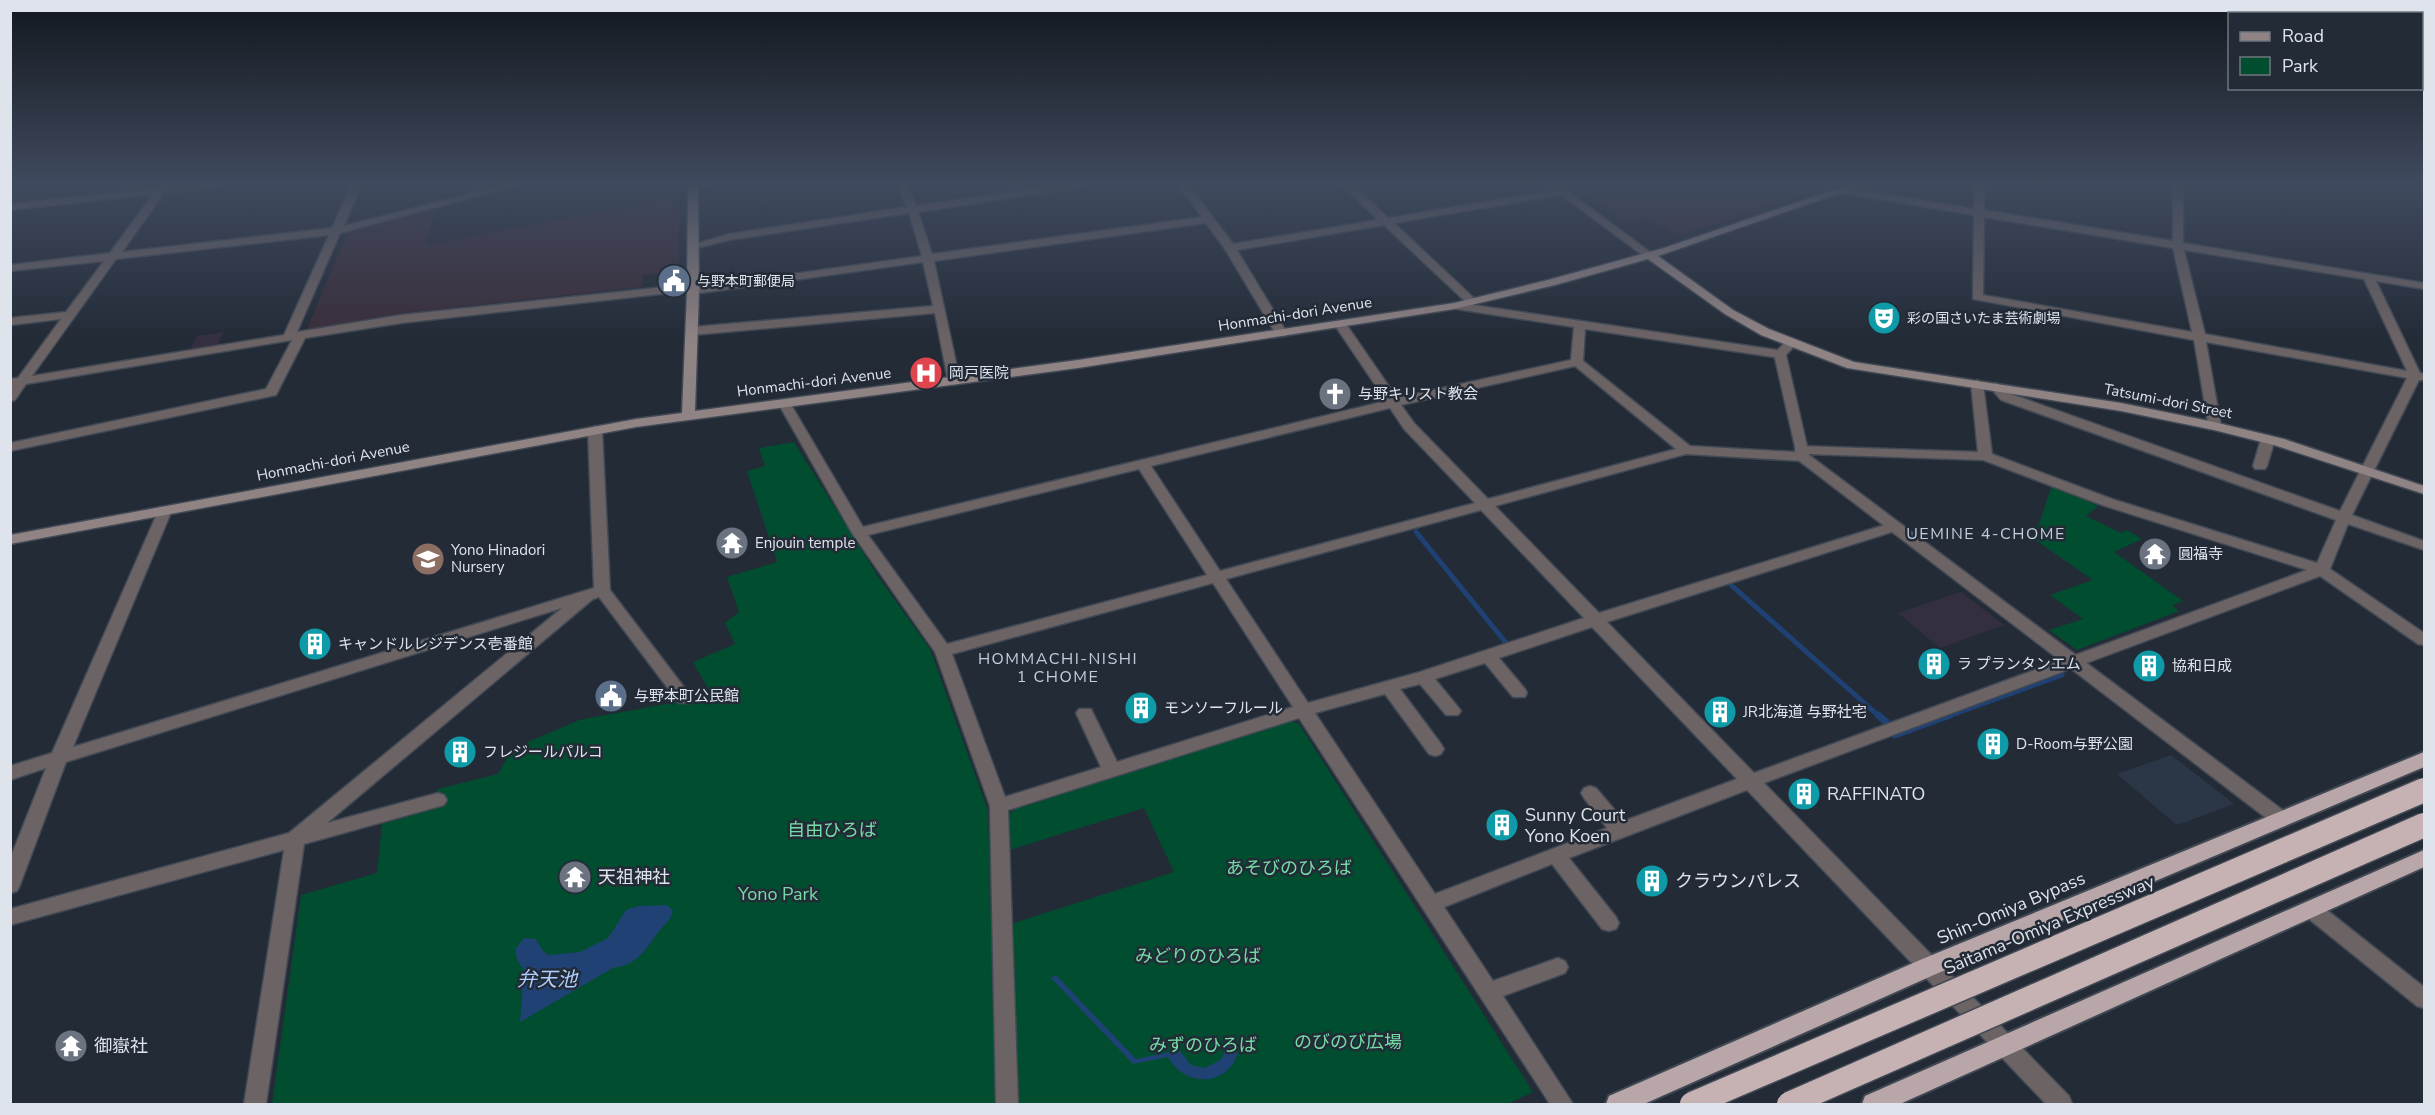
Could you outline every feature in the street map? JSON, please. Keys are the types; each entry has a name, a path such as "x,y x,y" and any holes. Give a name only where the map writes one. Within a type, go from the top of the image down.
{"highway":[{"name":"Shin-Omiya Bypass","path":"1618,1104 1928,967 2424,759"},
{"name":"Saitama-Omiya Expressway","path":"1692,1104 2424,790"},
{"path":"1790,1104 2424,825"},
{"path":"1874,1104 2006,1048 2424,858"}],"main road":[{"path":"688,414 693,236"},
{"name":"Honmachi-dori Avenue","path":"10,540 688,414 954,381 1454,306 1649,255 1705,236"},
{"name":"Tatsumi-dori Street","path":"1649,255 1785,349 1815,351 1851,365 1996,387 2214,426 2268,439 2424,490"}],"street":[{"path":"10,396 16,383 128,236"},
{"path":"10,268 292,236"},
{"path":"10,447 271,392 335,236"},
{"path":"693,246 735,236"},
{"path":"920,236 954,381"},
{"path":"16,383 401,319 693,289 1086,236"},
{"path":"1222,236 1281,333"},
{"path":"1230,248 1300,236"},
{"path":"1403,236 1472,302"},
{"path":"1623,236 1649,255"},
{"path":"1978,236 1977,297 2420,376"},
{"path":"2118,236 2424,286"},
{"path":"2178,236 2178,246 2199,336 2214,426"},
{"path":"2368,277 2420,376"},
{"path":"1454,306 1785,349 1801,453 1893,527 2281,819"},
{"path":"692,331 938,309"},
{"path":"10,322 69,315"},
{"path":"1577,362 1580,323"},
{"path":"1340,324 1409,426 2061,1104"},
{"path":"859,533 1393,403 1577,362"},
{"path":"1577,362 1686,450"},
{"path":"1431,904 1749,780 2075,664 2322,570 2344,517 2420,376"},
{"path":"1977,384 1985,456"},
{"path":"1996,387 2006,397 2424,546"},
{"path":"784,403 859,533 943,651 999,806 1007,1104"},
{"path":"595,430 595,592 685,699"},
{"path":"2260,466 2268,439"},
{"path":"943,651 1215,575 1686,450 1985,456 2107,502 2322,570 2424,640"},
{"path":"1143,465 1562,1104"},
{"path":"10,885 59,758 165,510"},
{"path":"999,806 1304,710 1424,677 1893,527"},
{"path":"10,773 595,592"},
{"path":"255,1104 296,839 595,592"},
{"path":"1489,656 1519,693"},
{"path":"1424,677 1452,711"},
{"path":"1389,687 1435,749"},
{"path":"1084,713 1112,771"},
{"path":"1590,793 1620,830"},
{"path":"10,917 438,800"},
{"path":"1555,854 1609,923"},
{"path":"2310,909 2424,999"},
{"path":"1488,992 1558,967"}],"shaded area":[{"path":"346,236 429,236 426,245 473,236 679,236 679,271 643,275 641,287 403,313 307,329"},
{"path":"224,332 217,346 190,350 197,336"},
{"path":"1961,592 2004,625 1940,648 1898,613"},
{"path":"2171,755 2234,804 2177,825 2117,774"}],"green space":[{"name":"Yono Park","path":"794,442 879,578 930,649 988,811 991,921 1014,923 1174,872 1144,808 1010,850 1010,814 1016,808 1291,721 1299,724 1533,1092 1507,1104 272,1104 301,895 377,873 382,824 437,808 438,789 498,774 509,755 530,741 579,720 671,703 710,692 693,662 735,644 725,623 739,612 727,577 777,562 747,471 765,466 759,448"},
{"path":"2052,485 2098,506 2086,516 2121,533 2127,530 2142,539 2114,552 2183,601 2172,605 2179,611 2077,650 2049,630 2083,619 2050,595 2093,580 2034,539"}],"water":[{"name":"弁天池","path":"667,905 673,911 670,918 634,961 613,968 520,1022 524,970 517,960 515,949 524,938 536,939 543,951 549,955 580,952 608,938 626,910 638,906"},
{"path":"1056,975 1136,1059 1179,1050 1191,1065 1205,1068 1222,1059 1226,1044 1239,1042 1236,1056 1230,1067 1221,1075 1210,1079 1199,1079 1187,1075 1176,1068 1168,1057 1133,1064 1051,978"}],"waterway":[{"path":"1416,532 1507,644"},
{"path":"1730,584 1880,717"},
{"path":"1946,717 2062,675"},
{"path":"1878,715 1886,722"},
{"path":"1895,735 1950,715"}],"place":[{"name":"与野本町郵便局","path":"674,281"},
{"name":"彩の国さいたま芸術劇場","path":"1884,318"},
{"name":"岡戸医院","path":"926,373"},
{"name":"与野キリスト教会","path":"1335,394"},
{"name":"Enjouin temple","path":"732,543"},
{"name":"圓福寺","path":"2155,554"},
{"name":"Yono Hinadori Nursery","path":"428,559"},
{"name":"キャンドルレジデンス壱番館","path":"315,644"},
{"name":"ラ プランタンエム","path":"1934,664"},
{"name":"協和日成","path":"2149,666"},
{"name":"与野本町公民館","path":"611,696"},
{"name":"モンソーフルール","path":"1141,708"},
{"name":"JR北海道 与野社宅","path":"1720,712"},
{"name":"D-Room与野公園","path":"1993,744"},
{"name":"フレジールパルコ","path":"460,752"},
{"name":"RAFFINATO","path":"1804,794"},
{"name":"Sunny Court Yono Koen","path":"1502,825"},
{"name":"天祖神社","path":"575,877"},
{"name":"クラウンパレス","path":"1652,881"},
{"name":"御嶽社","path":"71,1046"}],"district":[{"name":"UEMINE 4-CHOME","path":"1986,534"},
{"name":"HOMMACHI-NISHI 1 CHOME","path":"1058,668"}],"park label":[{"name":"自由ひろば","path":"832,830"},
{"name":"あそびのひろば","path":"1289,868"},
{"name":"みどりのひろば","path":"1198,956"},
{"name":"のびのび広場","path":"1348,1042"},
{"name":"みずのひろば","path":"1203,1045"}]}
